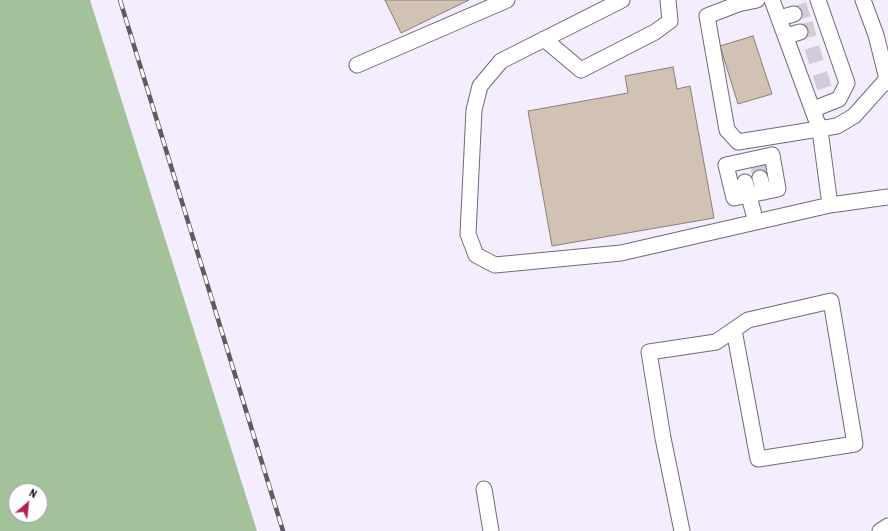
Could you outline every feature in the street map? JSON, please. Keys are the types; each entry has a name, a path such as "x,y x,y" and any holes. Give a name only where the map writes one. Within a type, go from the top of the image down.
{"street":[{"path":"357,65 507,0"},
{"path":"622,0 501,61 480,86 474,110 468,234 476,256 495,265 621,253 830,205 888,197"},
{"path":"544,39 581,70 655,32 670,20 668,0"},
{"path":"740,164 738,142 727,130 707,16 737,2 757,0"},
{"path":"772,0 779,18 793,34 810,85 814,109 820,130 830,205"},
{"path":"738,142 820,130 837,126 854,116 888,81 876,35 863,0"},
{"path":"814,109 839,99 847,83 837,76 816,5"},
{"path":"779,18 794,14"},
{"path":"772,155 778,189 755,187 734,198 726,165 740,164 772,155"},
{"path":"755,187 756,222"},
{"path":"682,531 663,438 649,352 716,342 748,320 831,301 854,444 758,459 734,330"},
{"path":"484,489 491,531"},
{"path":"880,531 888,526"}],"green space":[{"path":"0,0 90,0 257,531 0,531"}],"building":[{"path":"385,0 469,0 401,33"},
{"path":"753,36 772,94 738,104 720,46"},
{"path":"673,67 677,89 690,86 714,218 552,246 528,111 628,93 625,76"}],"tunnel":[{"path":"794,14 809,9"},
{"path":"800,32 815,28"},
{"path":"807,57 823,52"},
{"path":"815,83 831,78"},
{"path":"757,162 760,178"}],"railway":[{"path":"120,0 283,531"}]}
